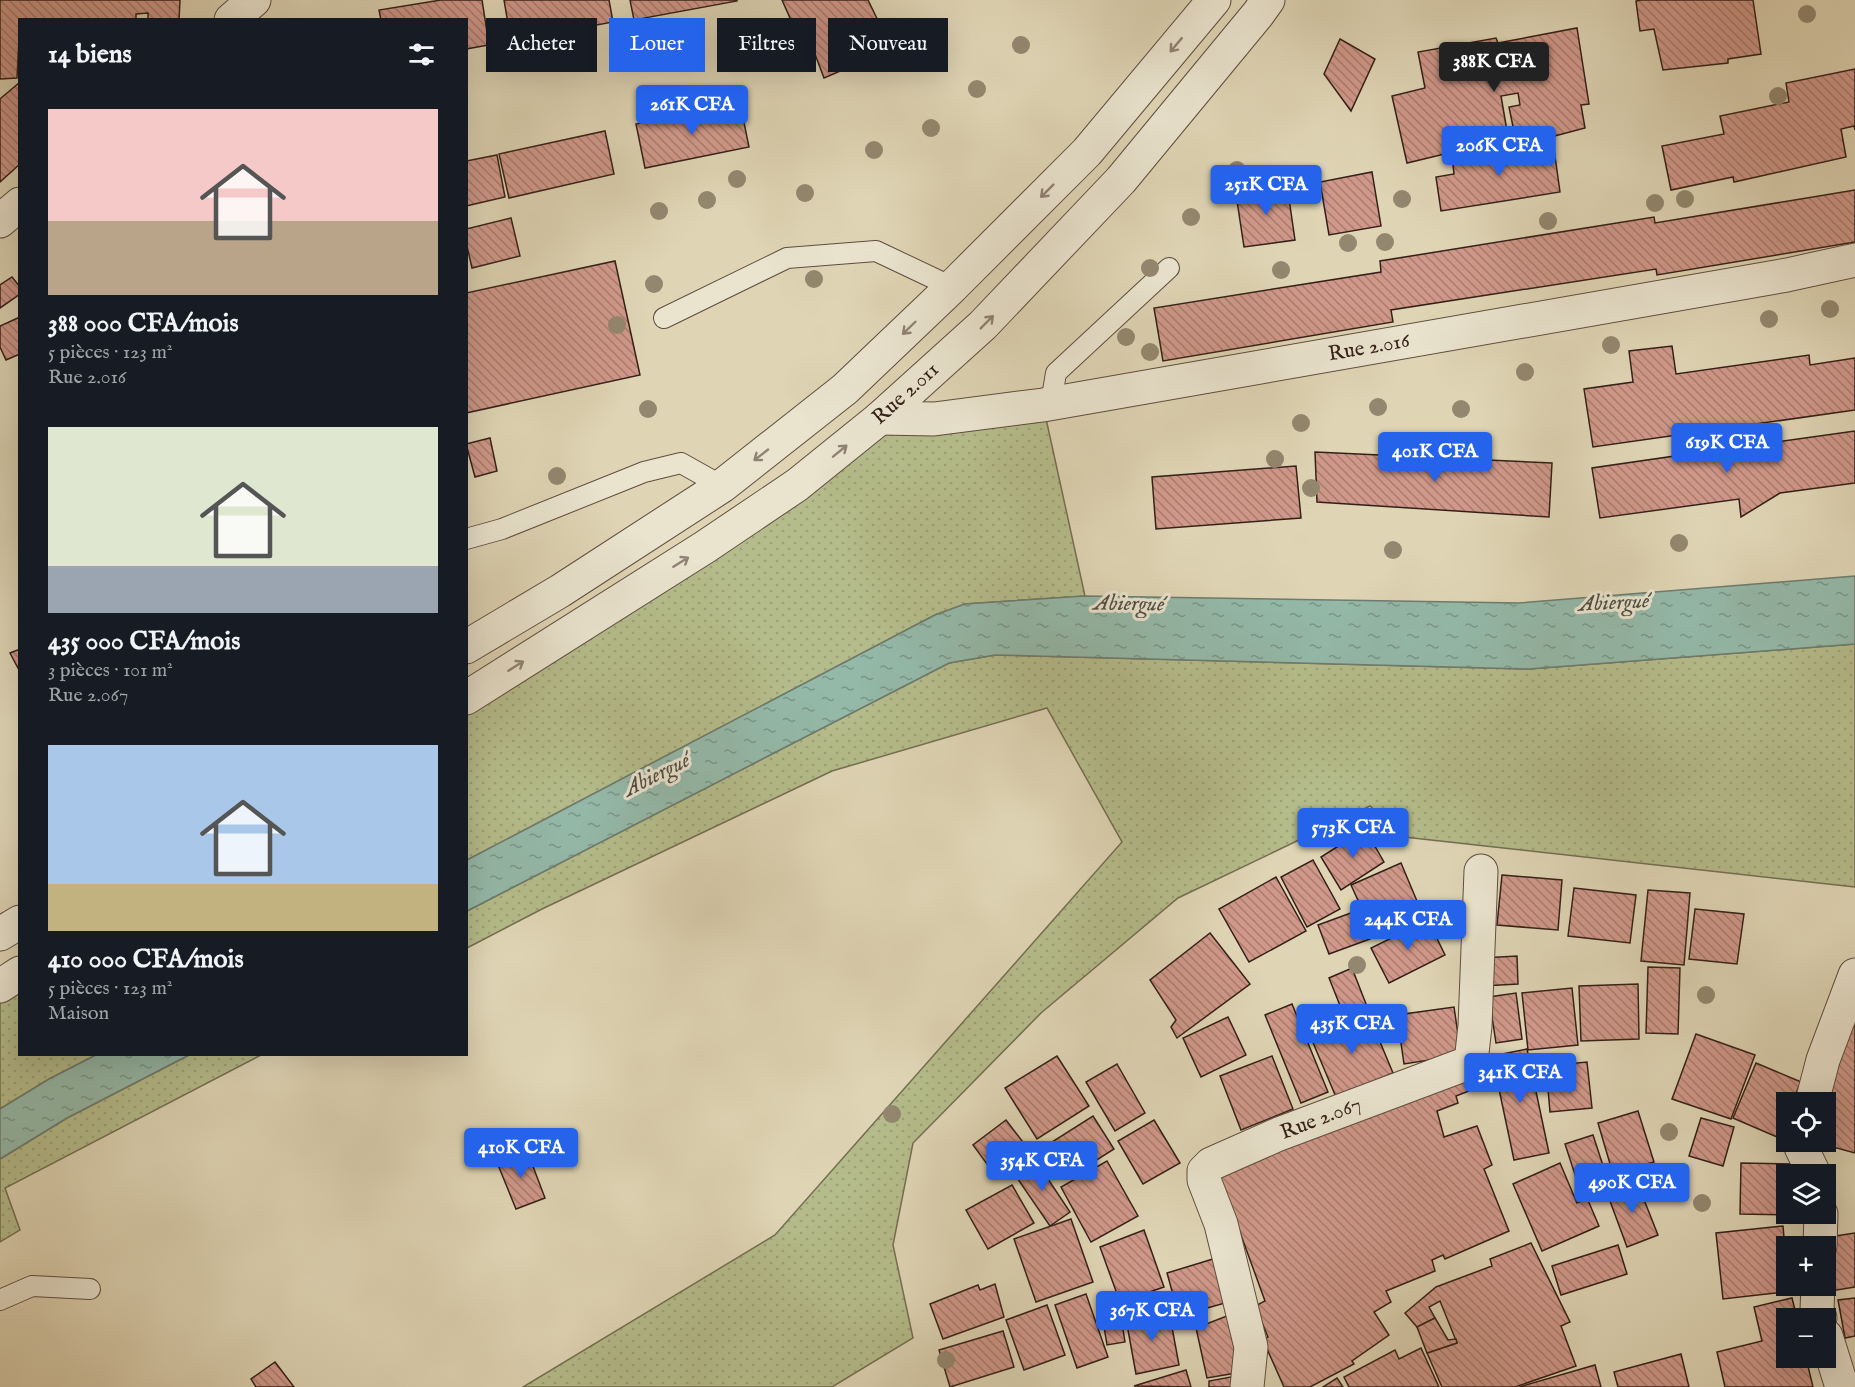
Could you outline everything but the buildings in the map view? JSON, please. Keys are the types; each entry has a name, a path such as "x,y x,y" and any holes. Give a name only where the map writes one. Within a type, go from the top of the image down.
{"street":[{"path":"233,18 254,0"},
{"path":"468,646 560,591 722,486 846,389 1087,152 1214,0"},
{"name":"Rue 2.011","path":"468,697 705,547 797,485 880,418 983,325 1121,180 1268,0"},
{"path":"0,221 18,206"},
{"name":"Rue 2.016","path":"880,418 934,419 1051,403 1775,277 1855,260"},
{"name":"Rue 2.067","path":"1247,1387 1251,1347 1221,1224 1204,1180 1204,1171 1211,1164 1280,1134 1471,1062 1476,1026 1481,872"},
{"path":"0,934 18,923"},
{"path":"0,986 18,973"},
{"path":"1815,1092 1823,1060 1855,975"},
{"path":"1836,1368 1842,1387"}],"lane":[{"path":"664,318 787,258 876,251 952,287"},
{"path":"1051,403 1056,373 1169,268"},
{"path":"468,538 502,529 644,472 681,463 722,486"},
{"path":"0,1300 32,1286 90,1289"}],"shaded area":[{"path":"1043,405 1085,596 965,604 935,615 468,859 468,697 880,418"},
{"path":"1855,644 1855,887 1404,837 1370,806 1178,898 1041,1013 913,1143 893,1245 913,1338 832,1387 523,1387 775,1235 1122,842 1047,708 832,771 542,909 468,947 468,910 949,663 995,655 1529,669"},
{"path":"18,974 18,1056 94,1056 49,1079 0,1109 0,986"},
{"path":"187,1056 259,1056 5,1188 20,1230 0,1242 0,1159 67,1118"}],"water":[{"name":"Abiergué","path":"1855,576 1855,644 1529,669 995,655 949,663 468,910 468,859 935,615 965,604 1085,596 1519,603"},
{"path":"94,1056 187,1056 67,1118 0,1159 0,1109 49,1079"}]}
